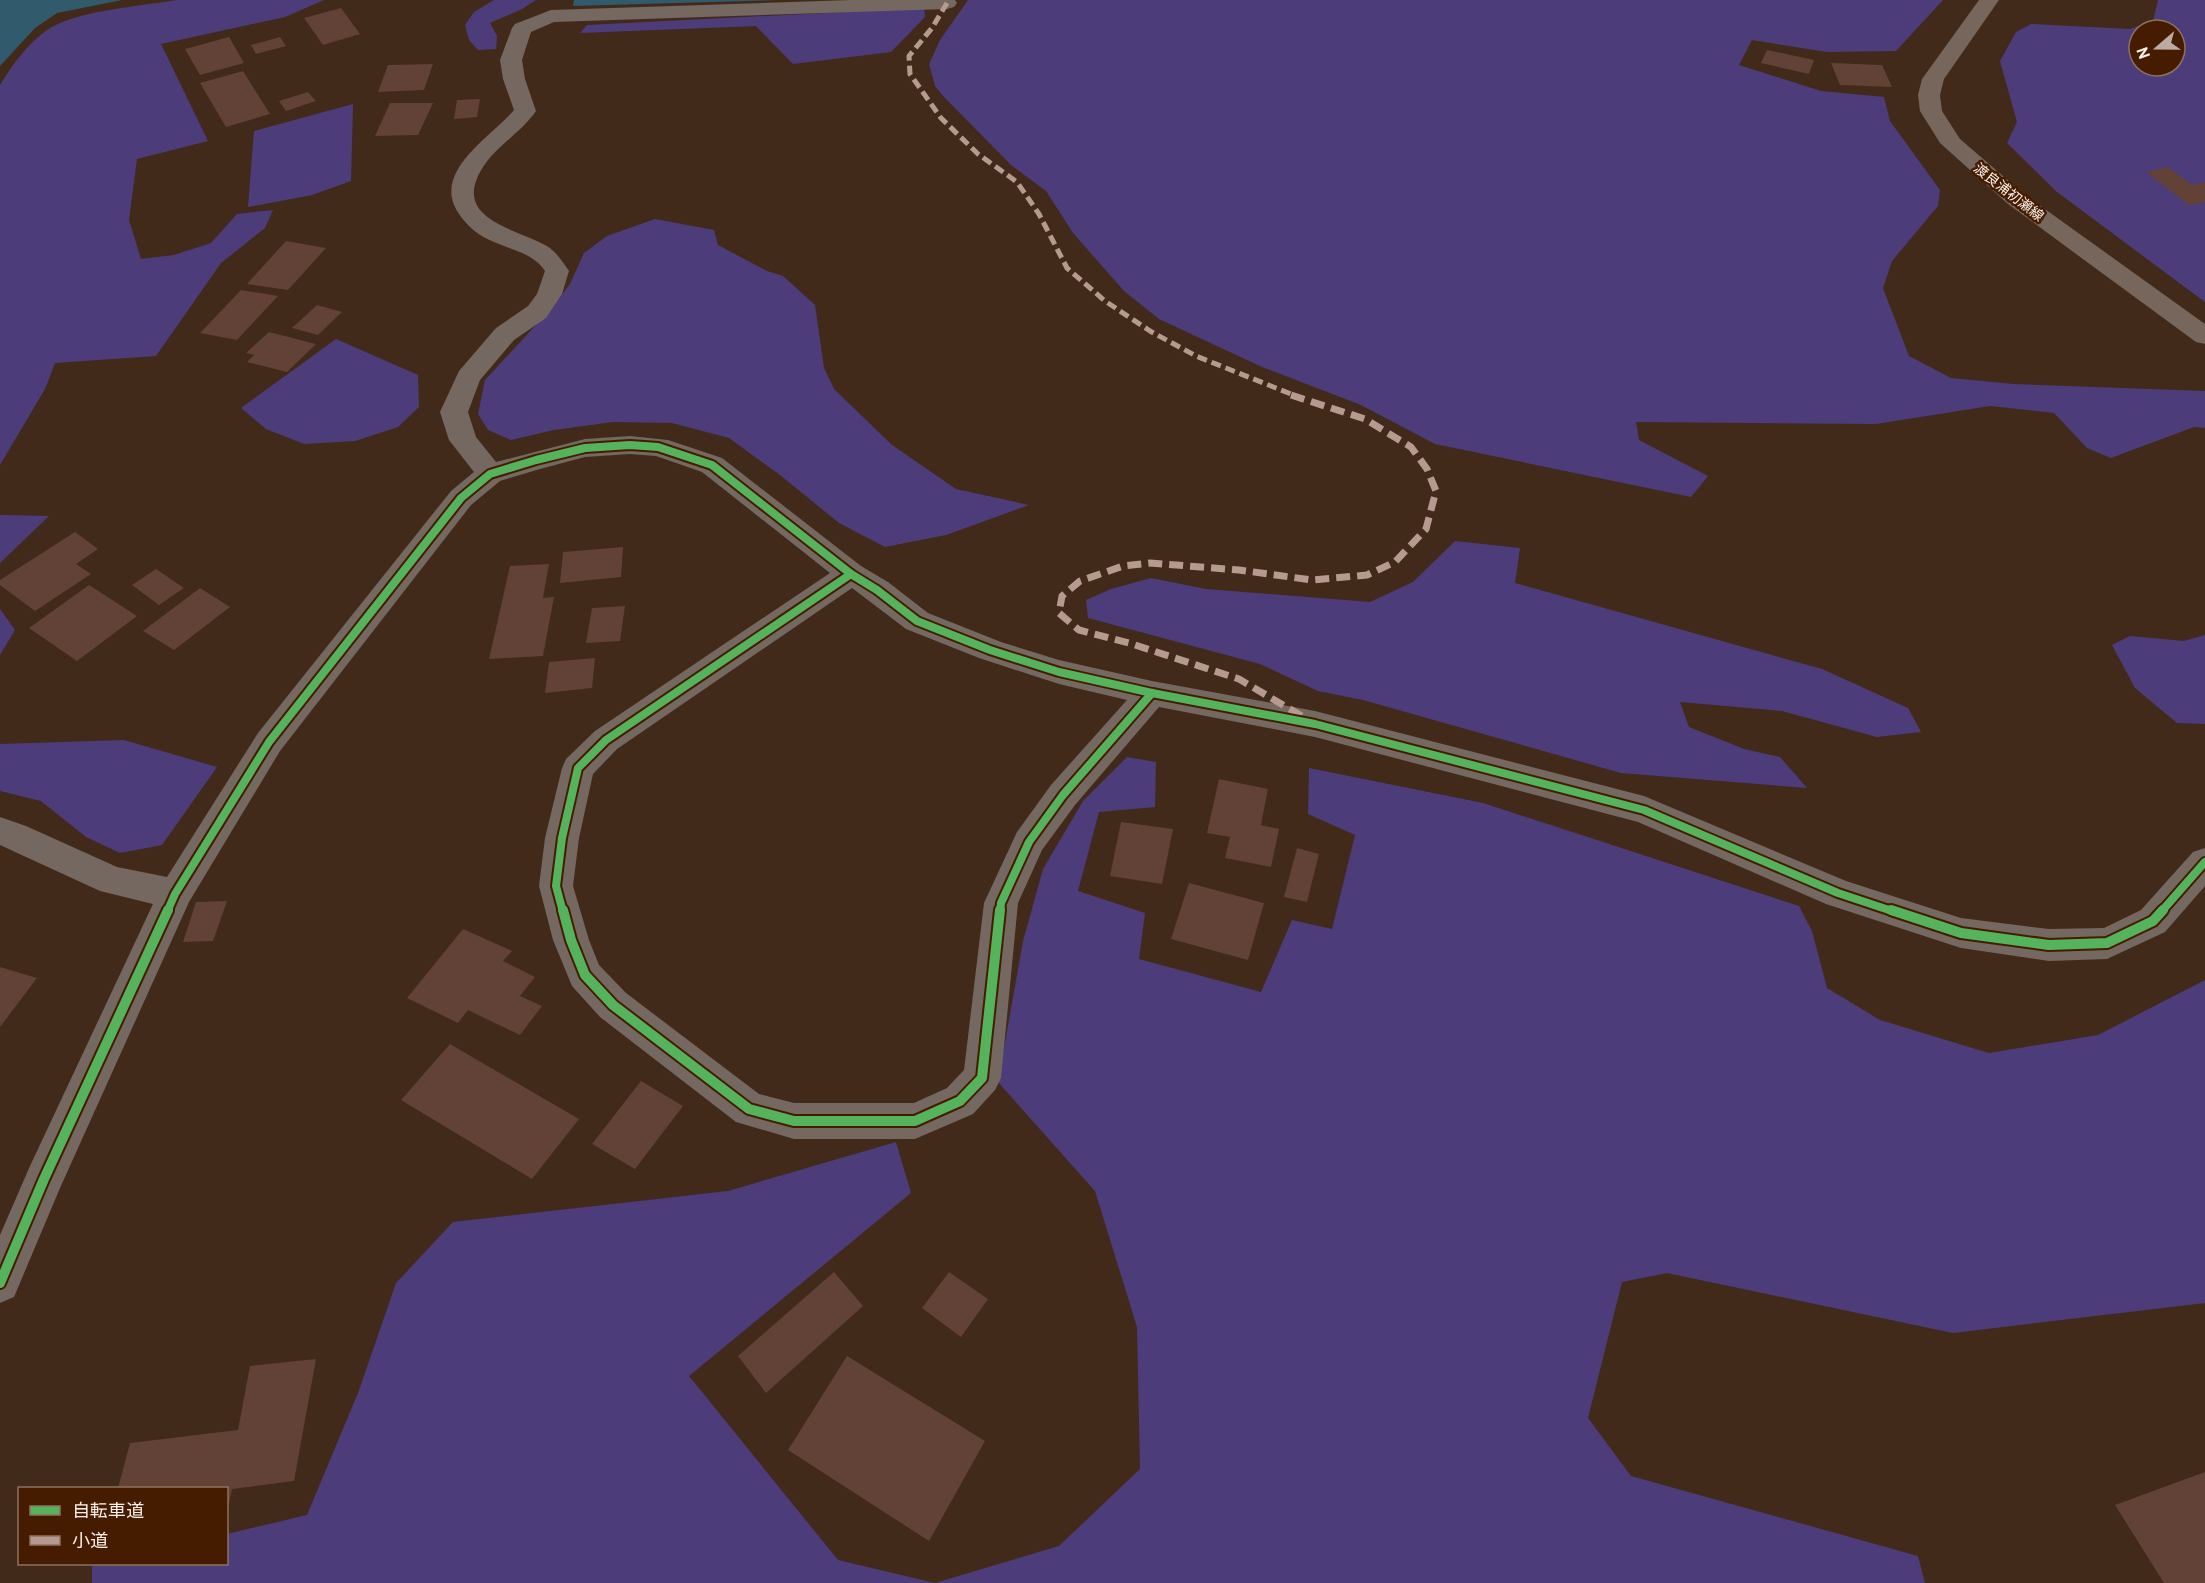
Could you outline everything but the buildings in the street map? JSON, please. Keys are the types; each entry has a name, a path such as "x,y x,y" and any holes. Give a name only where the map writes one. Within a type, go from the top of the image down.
{"main road":[{"name":"渡良浦初瀬線","path":"1989,0 1933,80 1929,96 1931,111 1951,143 2016,200 2205,336"}],"street":[{"path":"490,474 462,440 454,412 468,377 505,334 537,312 549,294 557,271 549,257 523,243 492,232 475,218 464,202 462,188 476,161 517,122 525,111 514,79 511,60 522,28 551,16 947,3"},
{"path":"0,1283 44,1179 175,894 269,742 461,498 490,474 585,448 630,445 658,447 712,465 851,574 877,590 917,621 990,650 1059,672 1152,693 1315,724 1644,810 1838,893 1961,933 2049,945 2107,943 2153,921 2205,862"},
{"path":"851,574 606,740 578,768 562,838 556,886 571,940 585,975 613,1005 749,1109 794,1120 915,1121 960,1101 982,1078 1001,903 1029,842 1063,795 1152,693"},
{"path":"0,831 112,880 175,894"}],"shaded area":[{"path":"177,0 324,0 285,17 161,44 208,141 137,159 129,220 141,259 174,255 211,243 237,214 273,210 265,228 221,263 156,356 55,363 45,389 0,465 0,85 29,46 52,27 79,16"},
{"path":"494,0 536,0 490,23 497,36 496,49 478,50 469,40 465,25 474,12"},
{"path":"968,0 1943,0 1896,51 1827,52 1752,40 1739,65 1821,91 1884,97 1890,121 1940,190 1938,206 1892,261 1883,288 1909,356 1951,378 2013,384 2205,391 2205,428 2194,427 2111,458 2087,448 2054,413 1990,406 1876,424 1636,422 1639,440 1708,476 1691,497 1435,444 1361,405 1262,367 1159,319 1124,291 1073,233 1046,191 1011,165 935,86 929,64 940,40"},
{"path":"2158,0 2205,0 2205,302 2057,192 2007,143 2017,122 2000,61 2016,32 2031,24 2127,29 2127,78 2187,78 2187,18 2154,18"},
{"path":"924,8 925,17 891,52 793,64 756,26 580,33 587,25"},
{"path":"353,104 351,181 312,195 248,207 254,131"},
{"path":"655,219 714,230 718,245 767,271 783,276 815,305 824,368 834,389 892,445 956,489 1029,505 946,535 885,547 839,523 780,475 729,438 672,423 613,422 554,430 511,440 488,430 478,414 485,380 547,313 570,284 584,253 607,236"},
{"path":"336,339 418,375 419,407 398,427 355,441 304,444 266,429 241,408"},
{"path":"0,515 49,516 0,563"},
{"path":"1455,541 1520,548 1515,583 1822,669 1908,708 1921,732 1877,737 1782,711 1680,702 1689,727 1744,749 1780,757 1807,788 1621,773 1363,700 1318,691 1260,664 1088,618 1086,600 1111,589 1151,578 1206,589 1370,602 1413,582"},
{"path":"0,609 15,630 0,655"},
{"path":"2205,635 2205,724 2177,723 2135,688 2112,645 2130,636 2184,641"},
{"path":"124,740 217,767 162,845 120,853 86,837 41,801 0,791 0,744"},
{"path":"1127,757 1156,762 1155,807 1099,812 1078,891 1145,913 1139,959 1261,992 1292,920 1332,929 1355,835 1308,814 1309,768 1483,803 1799,906 1812,931 1827,988 1880,1020 1989,1053 2098,1035 2205,980 2205,1303 1953,1333 1667,1273 1622,1282 1588,1418 1631,1476 1918,1556 1925,1583 935,1583 1059,1546 1140,1469 1137,1327 1095,1191 998,1082 1023,941 1043,869 1083,801"},
{"path":"896,1142 911,1193 689,1376 838,1560 935,1583 92,1583 92,1565 228,1565 228,1534 307,1515 358,1393 396,1283 453,1222 728,1191"}],"water":[{"path":"0,0 122,0 57,13 35,28 0,66"},
{"path":"574,0 777,0 573,6"}],"marked path":[{"path":"947,3 932,28 909,56 910,74 941,118 978,154 1017,182 1039,214 1067,268 1105,301 1150,331 1196,356 1274,389 1365,419 1411,447 1427,469 1436,491 1426,529 1395,562 1367,575 1312,580 1239,570 1150,563 1123,566 1080,581 1062,596 1059,613 1079,630 1129,643 1239,679 1305,718"}],"cycle path":[{"path":"0,1283 44,1179 175,894 269,742 461,498 490,474 585,448 630,445 658,447 712,465 851,574 877,590 917,621 990,650 1059,672 1152,693 1315,724 1644,810 1838,893 1961,933 2049,945 2107,943 2153,921 2205,862"},
{"path":"851,574 606,740 578,768 562,838 556,886 571,940 585,975 613,1005 749,1109 794,1121 915,1121 960,1101 982,1078 1001,903 1029,842 1063,795 1152,693"}]}
